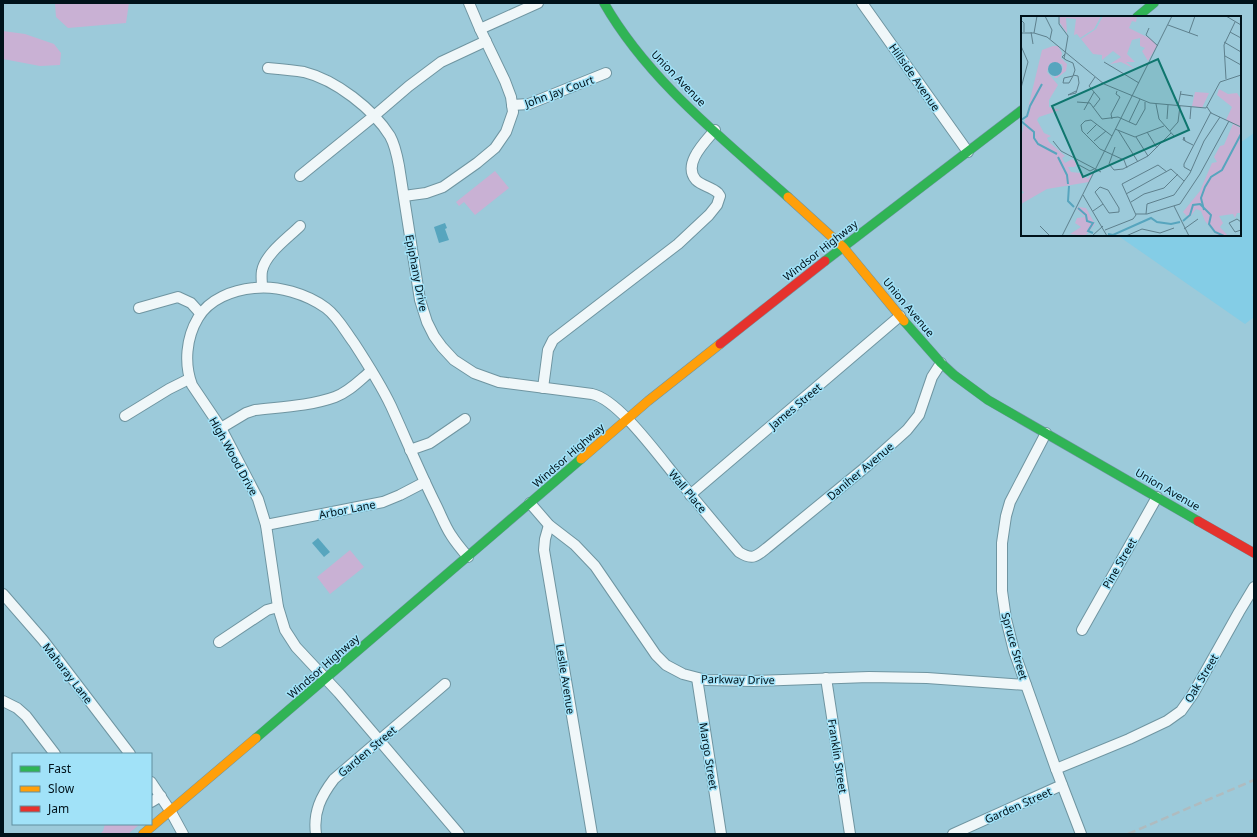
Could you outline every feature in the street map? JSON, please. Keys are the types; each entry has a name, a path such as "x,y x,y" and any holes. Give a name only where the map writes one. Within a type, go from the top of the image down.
{"main road":[{"name":"Union Avenue","path":"604,3 633,46 656,74 680,99 843,247 900,316 954,376 988,400 1254,553"},
{"path":"1138,16 1154,3"},
{"name":"Windsor Highway","path":"143,834 171,812 648,401 843,247 1021,111"}],"street":[{"path":"404,196 426,193 443,187 477,163 495,148 506,132 513,112 511,97 505,81 469,3"},
{"path":"480,29 538,3"},
{"name":"Hillside Avenue","path":"862,3 968,152"},
{"path":"300,176 409,86 441,62 486,41"},
{"name":"Epiphany Drive","path":"268,68 304,72 322,78 343,91 374,116 390,137 400,166 420,300 430,329 442,348 454,360 474,373 499,382 599,395 628,419"},
{"name":"John Jay Court","path":"512,105 529,104 606,74"},
{"path":"543,388 548,350 553,340 678,244 709,216 717,205 720,196 718,193 696,180 692,167 700,149 715,130"},
{"path":"262,287 262,272 264,263 270,254 300,226"},
{"name":"High Wood Drive","path":"459,834 339,693 296,648 285,630 278,607 266,525 258,499 221,428 192,386 190,379 187,363 188,344 193,326 200,313 227,294 243,289 262,287 287,290 314,300 326,308 336,318 361,353 390,405 451,535 468,557"},
{"path":"139,308 178,297 191,303 200,313"},
{"name":"James Street","path":"690,495 900,316"},
{"name":"Daniher Avenue","path":"752,558 768,547 867,466 907,430 919,415 932,377 941,363"},
{"path":"221,428 255,410 315,402 336,396 350,389 371,371"},
{"path":"125,416 169,389 190,379"},
{"path":"410,450 430,443 465,419"},
{"name":"Wall Place","path":"628,419 739,552 746,557 752,558"},
{"name":"Spruce Street","path":"1046,434 1010,502 1006,516 1002,543 1002,591 1006,619 1014,651 1081,834"},
{"name":"Arbor Lane","path":"266,525 383,502 425,482"},
{"name":"Pine Street","path":"1082,630 1158,497"},
{"name":"Parkway Drive","path":"530,503 549,525 575,545 595,566 656,655 666,665 683,674 706,680 753,681 826,678 927,678 1026,685"},
{"name":"Leslie Avenue","path":"549,525 544,550 592,834"},
{"name":"Oak Street","path":"1056,769 1129,739 1167,721 1181,711 1193,694 1254,587"},
{"name":"Maharay Lane","path":"3,594 43,640 129,753"},
{"path":"219,642 267,610 278,607"},
{"name":"Margo Street","path":"697,678 721,834"},
{"name":"Franklin Street","path":"826,678 850,834"},
{"name":"Garden Street","path":"316,834 315,825 318,804 324,792 334,779 445,684"},
{"path":"3,701 17,708 26,716 54,753"},
{"path":"152,783 171,812 182,834"},
{"name":"Garden Street","path":"953,834 1062,785"},
{"path":"152,801 161,796"}],"shaded area":[{"path":"55,3 129,3 126,23 68,28 56,17"},
{"path":"3,31 25,34 54,44 61,53 60,65 40,66 3,59"},
{"path":"1254,133 1254,293 1252,295 1254,298 1254,317 1245,324 1118,236 1241,236 1241,142"},
{"path":"495,171 509,188 475,215 464,202 459,206 456,202"},
{"path":"445,223 447,228 445,229 449,240 439,243 434,227"},
{"path":"318,538 330,552 324,557 312,543"},
{"path":"350,550 364,567 330,594 317,577"},
{"path":"105,825 139,825 128,834 100,834 103,831"}],"railway":[{"path":"1128,834 1254,780"}],"traffic: fast":[{"path":"604,3 642,58 664,83 712,130 788,197"},
{"path":"1138,16 1154,3"},
{"path":"825,261 1021,111"},
{"path":"904,321 941,363 954,375 988,400 1198,521"},
{"path":"256,738 581,459"}],"traffic: slow":[{"path":"788,197 843,247 904,321"},
{"path":"581,459 648,401 720,344"},
{"path":"143,834 256,738"}],"traffic: jam":[{"path":"720,344 825,261"},
{"path":"1198,521 1254,553"}]}
